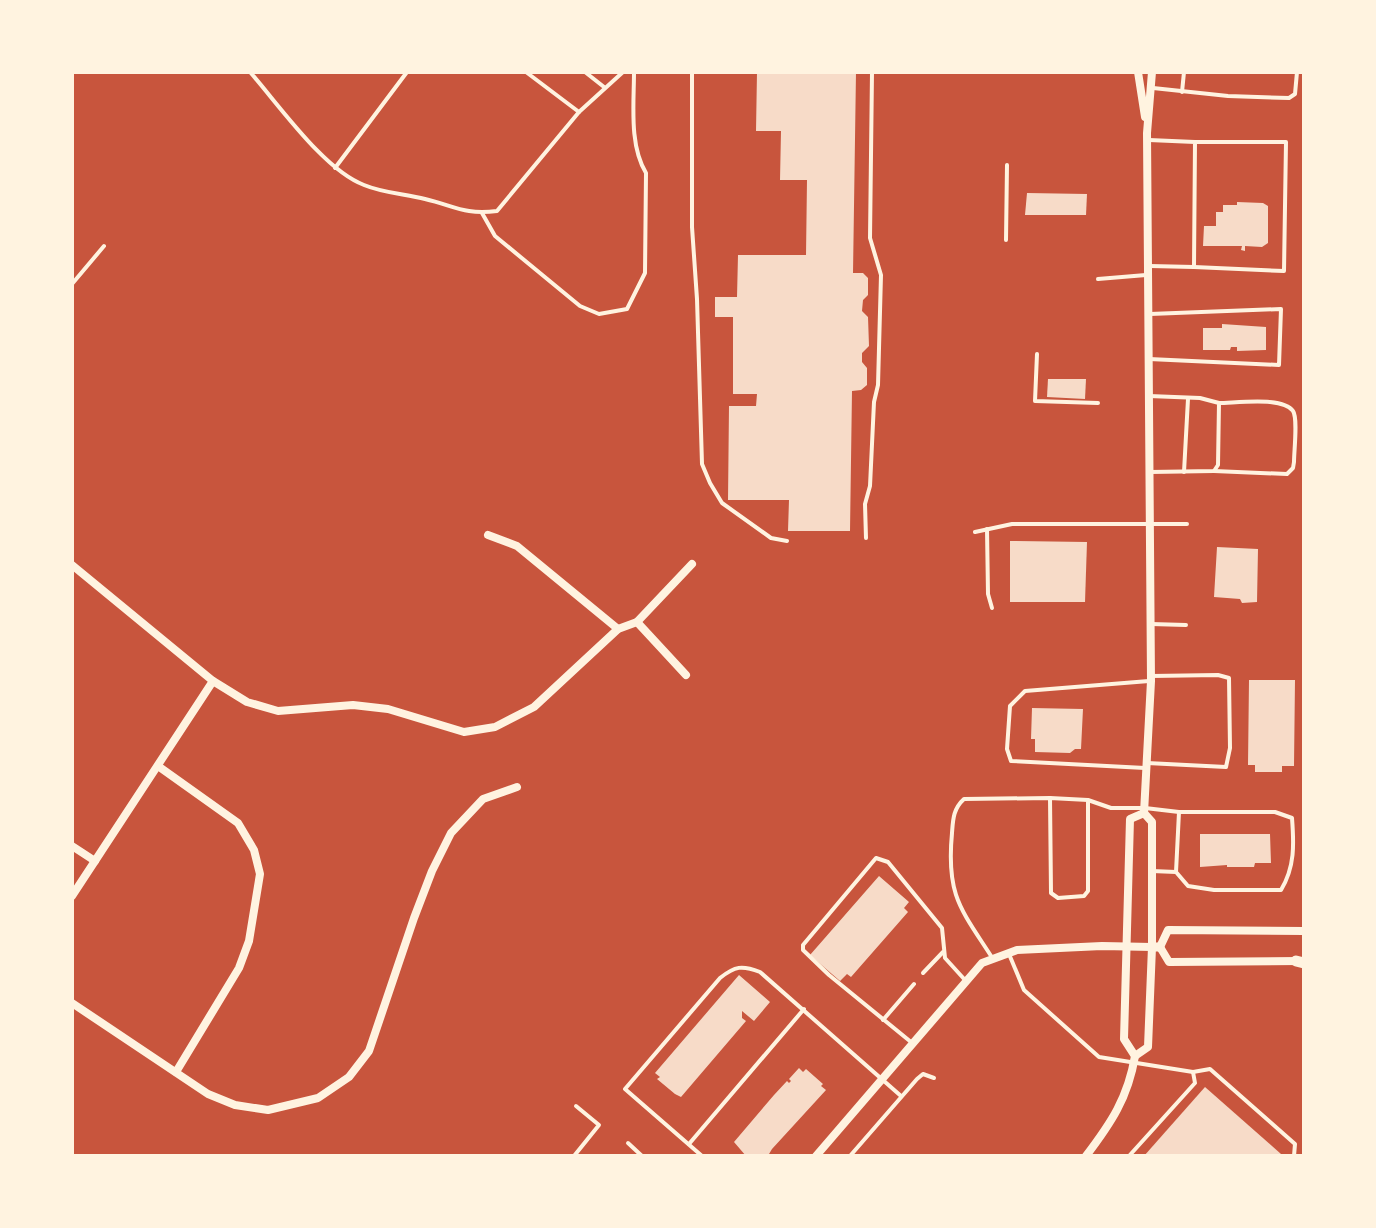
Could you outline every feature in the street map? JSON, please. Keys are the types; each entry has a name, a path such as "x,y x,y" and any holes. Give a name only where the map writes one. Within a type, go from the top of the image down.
{"street":[{"path":"1138,72 1147,136"},
{"path":"1134,1060 1148,1047 1156,947 1152,822 1144,810 1151,679 1147,136 1152,72"},
{"path":"488,535 517,546 618,629"},
{"path":"72,565 213,681 247,702 278,711 353,705 388,709 464,732 495,727 534,707 618,629 637,622 692,564"},
{"path":"637,622 686,675"},
{"path":"72,896 213,681"},
{"path":"158,766 238,823 254,850 260,874 249,941 239,968 176,1072"},
{"path":"72,1003 208,1094 235,1105 268,1110 318,1098 349,1077 369,1051 414,918 451,833 483,799 517,787"},
{"path":"1086,1156 1116,1116 1131,1078 1134,1060 1124,1039 1130,819 1144,810"},
{"path":"72,846 95,861"},
{"path":"1156,947 1168,930 1304,931"},
{"path":"816,1156 982,963 1017,950 1126,947 1156,947 1169,962 1301,962"}],"lane":[{"path":"250,72 335,168 364,185 428,200 458,211 482,213 497,211 579,112 623,72"},
{"path":"335,168 407,72"},
{"path":"526,72 579,112"},
{"path":"585,72 604,87"},
{"path":"482,213 495,236 580,306 599,314 627,309 645,273 646,173 638,161 634,72"},
{"path":"692,72 692,227 702,464 722,503 771,538 787,541"},
{"path":"866,538 865,504 870,486 874,402 878,385 881,275 870,238 872,72"},
{"path":"1182,92 1184,72"},
{"path":"1151,87 1182,92 1289,98 1295,94 1297,72"},
{"path":"1098,279 1148,270 1194,267 1284,271 1286,142 1195,142 1147,136"},
{"path":"1194,267 1195,142"},
{"path":"1006,240 1007,165"},
{"path":"72,284 104,246"},
{"path":"1148,314 1281,309 1279,365 1149,359"},
{"path":"1037,354 1035,401 1098,403"},
{"path":"1149,396 1212,399 1219,403 1273,402 1289,407 1295,415 1294,462 1287,474 1150,472"},
{"path":"1184,472 1188,398"},
{"path":"1214,471 1218,465 1219,403"},
{"path":"975,532 1012,524 1187,524"},
{"path":"987,529 988,594 992,608"},
{"path":"1151,624 1186,625"},
{"path":"1218,675 1229,678 1230,748 1226,767 1011,761 1007,749 1010,706 1025,691 1151,679 1218,675"},
{"path":"1050,798 1051,893 1058,898 1084,896 1088,891 1088,800"},
{"path":"993,959 959,905 951,879 954,813 964,799 1050,798 1088,800 1111,808 1275,812 1292,818 1294,844 1290,875 1281,890 1214,890 1188,886 1176,872 1179,812"},
{"path":"913,1044 829,975 807,955 803,945 876,858 888,862 942,928 943,952 948,963 967,981"},
{"path":"1152,871 1176,872"},
{"path":"923,973 943,952"},
{"path":"1009,953 1024,990 1099,1057 1134,1060 1193,1072 1210,1069 1295,1144 1294,1156"},
{"path":"702,1156 625,1089 720,978 733,968 743,966 760,972 901,1096"},
{"path":"883,1020 914,984"},
{"path":"689,1144 804,1009"},
{"path":"1129,1156 1195,1083 1193,1072"},
{"path":"850,1156 923,1074 934,1078"},
{"path":"574,1156 599,1125 576,1106"},
{"path":"628,1143 642,1156"}],"building":[{"path":"757,72 856,72 853,273 863,273 868,278 868,295 863,300 862,311 868,317 869,346 862,353 862,362 867,368 867,385 861,390 852,391 850,531 788,531 789,500 728,500 729,406 756,406 757,394 733,394 733,317 715,317 715,297 737,297 738,255 806,255 807,180 780,180 781,131 756,131"},
{"path":"1027,193 1087,194 1086,215 1025,215"},
{"path":"1237,202 1268,206 1268,243 1262,247 1245,246 1245,251 1241,250 1242,246 1203,246 1204,226 1216,226 1216,212 1223,212 1223,205 1237,205"},
{"path":"1222,324 1266,327 1266,350 1237,351 1237,347 1231,347 1230,350 1203,350 1203,328 1222,328"},
{"path":"1048,379 1086,379 1085,399 1047,397"},
{"path":"1010,541 1087,542 1085,602 1010,602"},
{"path":"1217,547 1258,549 1257,602 1242,603 1240,599 1214,597"},
{"path":"1249,680 1295,680 1294,766 1282,766 1282,772 1255,772 1255,765 1248,765"},
{"path":"1032,708 1083,709 1081,749 1070,753 1035,752 1035,739 1031,739"},
{"path":"1200,834 1270,834 1271,863 1255,863 1254,867 1200,867"},
{"path":"879,876 909,902 904,908 908,912 851,977 847,974 840,981 810,955"},
{"path":"739,975 770,1002 754,1021 742,1011 742,1018 746,1021 681,1097 675,1094 657,1079 660,1077 655,1073"},
{"path":"799,1068 803,1072 806,1069 826,1090 772,1149 769,1154 772,1156 746,1156 734,1142 787,1081 791,1081 789,1079"},
{"path":"1205,1087 1281,1154 1144,1156"}]}
